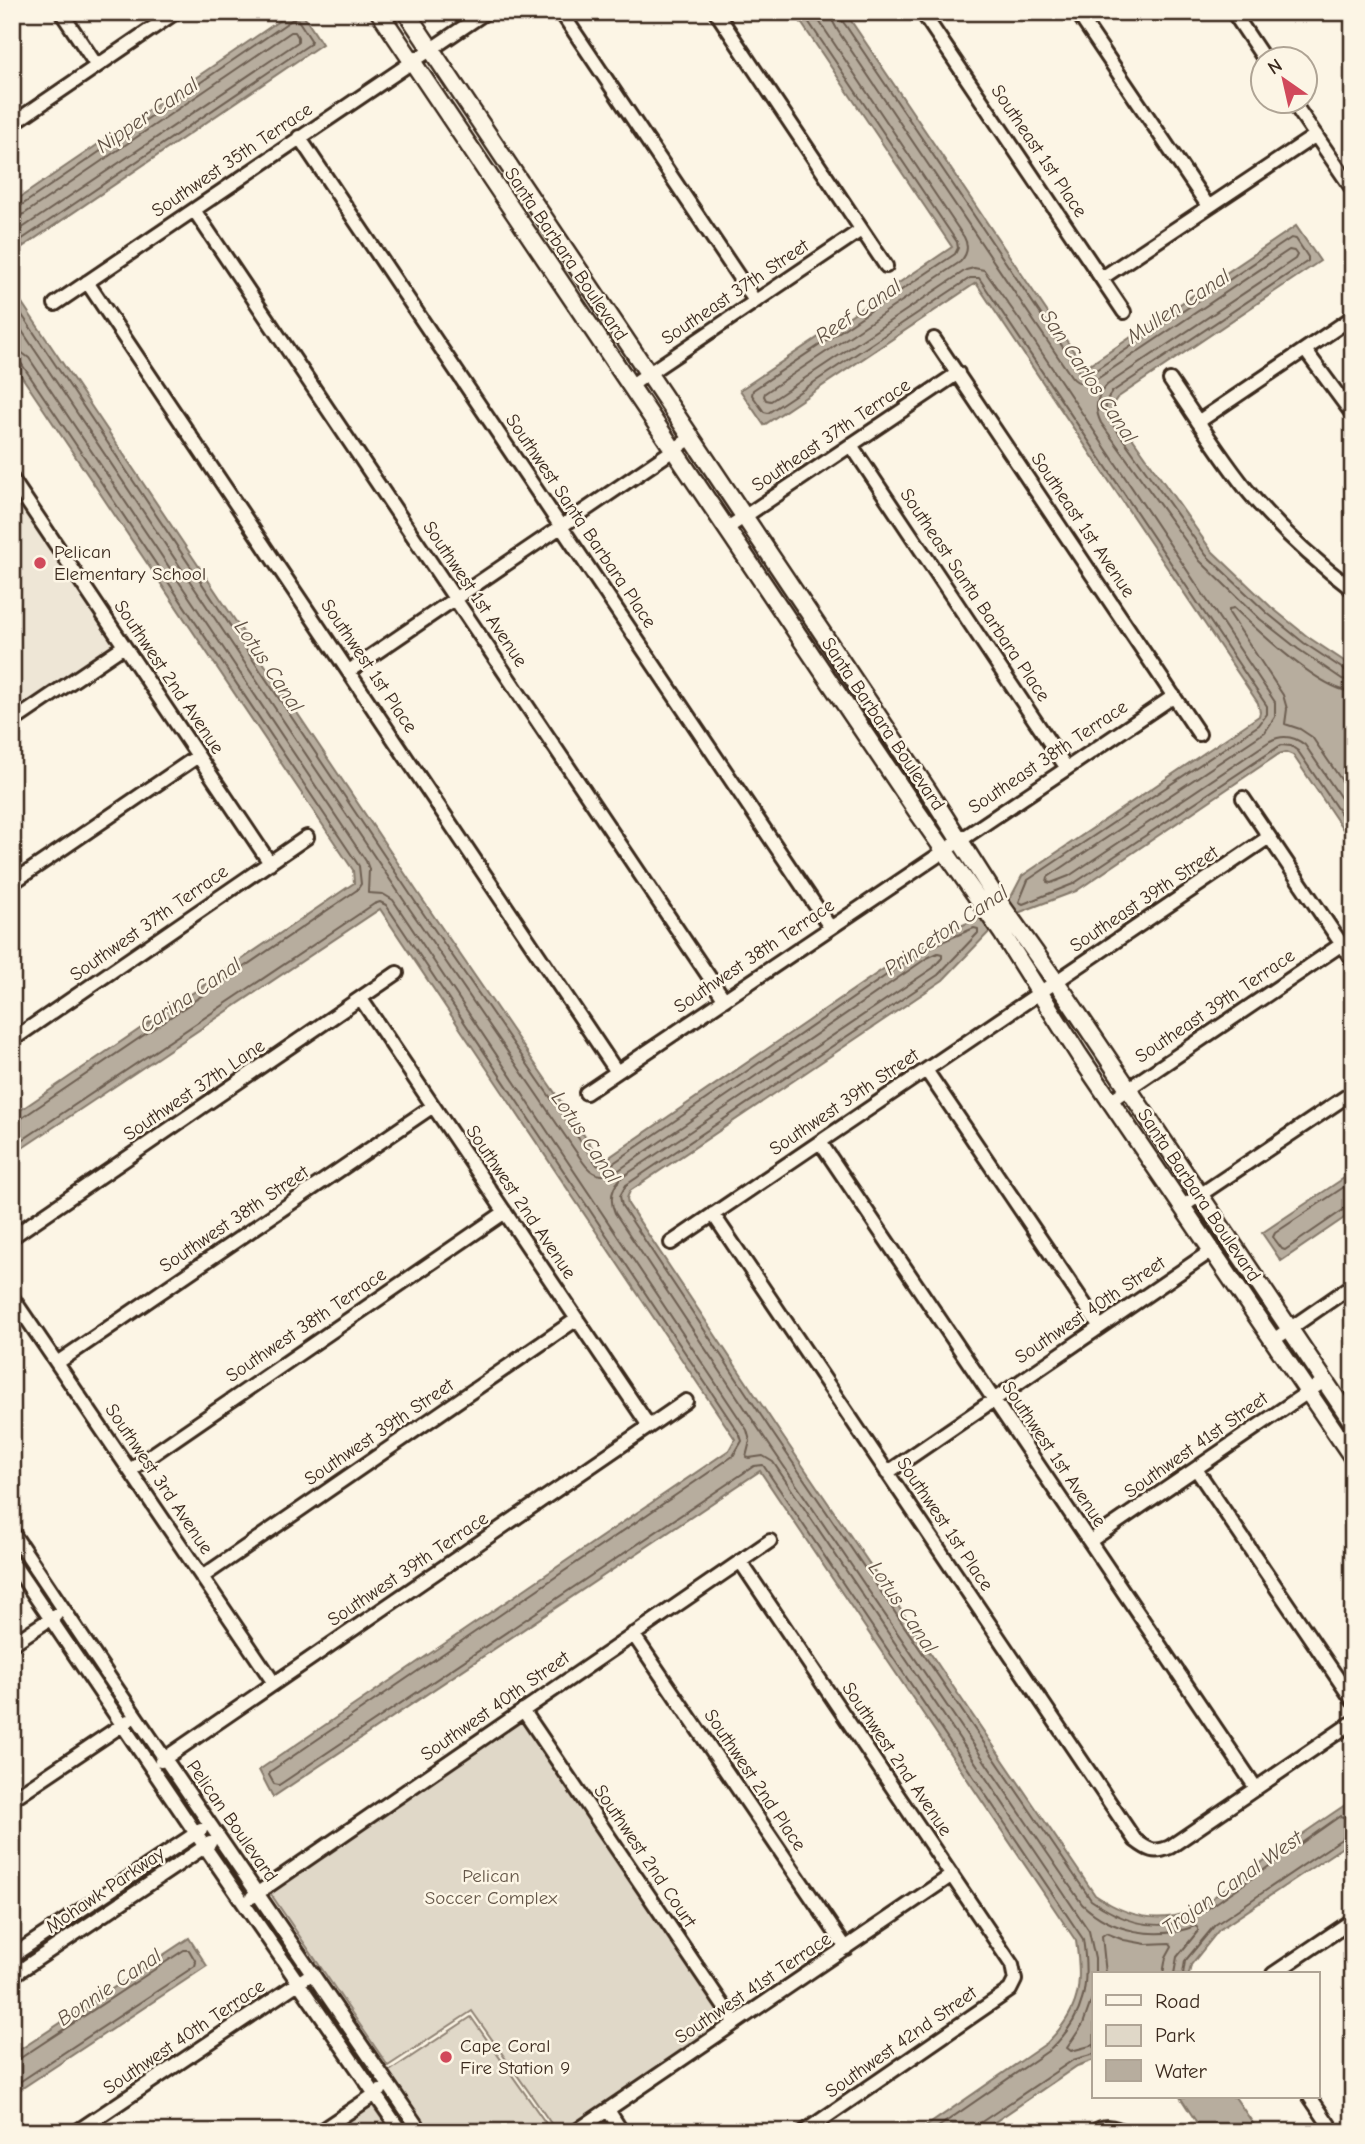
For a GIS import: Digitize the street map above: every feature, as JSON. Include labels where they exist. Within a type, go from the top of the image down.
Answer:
[{"type":"main road","name":"Santa Barbara Boulevard","points":[[379,12],[944,851],[1056,983],[1351,1418]]},
{"type":"main road","name":"Santa Barbara Boulevard","points":[[406,12],[960,840],[991,904]]},
{"type":"main road","points":[[520,222],[537,210]]},
{"type":"main road","points":[[828,680],[845,668]]},
{"type":"main road","name":"Santa Barbara Boulevard","points":[[1008,929],[1040,993],[1110,1101],[1353,1458]]},
{"type":"street","points":[[61,12],[97,66]]},
{"type":"street","points":[[12,124],[176,12]]},
{"type":"street","name":"Southwest 35th Terrace","points":[[55,304],[486,12]]},
{"type":"street","points":[[561,12],[755,302]]},
{"type":"street","points":[[716,12],[886,267]]},
{"type":"street","name":"Southeast 1st Place","points":[[922,12],[1124,312]]},
{"type":"street","points":[[1077,12],[1208,206]]},
{"type":"street","points":[[1233,12],[1256,46]]},
{"type":"street","points":[[1303,116],[1353,190]]},
{"type":"street","points":[[1102,278],[1316,135]]},
{"type":"street","name":"Southwest Santa Barbara Place","points":[[299,137],[830,927]]},
{"type":"street","name":"Southwest 1st Avenue","points":[[194,210],[724,999]]},
{"type":"street","name":"Southeast 37th Street","points":[[630,386],[861,230]]},
{"type":"street","name":"Southwest 1st Place","points":[[87,282],[617,1072]]},
{"type":"street","points":[[1198,422],[1353,317]]},
{"type":"street","name":"Southeast 1st Avenue","points":[[934,339],[1199,734]]},
{"type":"street","points":[[1305,350],[1353,415]]},
{"type":"street","name":"Southeast 37th Terrace","points":[[726,529],[958,373]]},
{"type":"street","points":[[1170,380],[1232,471],[1270,516],[1303,549],[1353,590]]},
{"type":"street","points":[[349,671],[691,438]]},
{"type":"street","name":"Southeast Santa Barbara Place","points":[[851,445],[1066,767]]},
{"type":"street","name":"Southwest 2nd Avenue","points":[[12,479],[270,863]]},
{"type":"street","points":[[12,722],[124,646]]},
{"type":"street","name":"Southeast 38th Terrace","points":[[944,851],[1174,696]]},
{"type":"street","points":[[12,883],[198,756]]},
{"type":"street","points":[[1243,798],[1353,961]]},
{"type":"street","name":"Southwest 37th Terrace","points":[[12,1040],[307,837]]},
{"type":"street","name":"Southeast 39th Street","points":[[1040,993],[1269,837]]},
{"type":"street","name":"Southwest 38th Terrace","points":[[586,1093],[944,851]]},
{"type":"street","name":"Southeast 39th Terrace","points":[[1110,1101],[1342,944]]},
{"type":"street","name":"Southwest 37th Lane","points":[[12,1237],[397,973]]},
{"type":"street","name":"Southwest 39th Street","points":[[671,1243],[1040,993]]},
{"type":"street","name":"Southwest 2nd Avenue","points":[[361,999],[649,1426]]},
{"type":"street","points":[[926,1070],[1100,1327]]},
{"type":"street","points":[[1182,1207],[1353,1092]]},
{"type":"street","name":"Southwest 38th Street","points":[[57,1363],[433,1106]]},
{"type":"street","name":"Southwest 1st Avenue","points":[[820,1142],[1256,1788]]},
{"type":"street","name":"Southwest 38th Terrace","points":[[130,1470],[505,1212]]},
{"type":"street","name":"Southwest 1st Place","points":[[713,1214],[1135,1840],[1150,1851],[1170,1847],[1256,1788]]},
{"type":"street","name":"Southwest 40th Street","points":[[887,1473],[1211,1251]]},
{"type":"street","points":[[1272,1341],[1353,1285]]},
{"type":"street","name":"Southwest 3rd Avenue","points":[[12,1297],[274,1683]]},
{"type":"street","name":"Southwest 39th Street","points":[[202,1577],[577,1319]]},
{"type":"street","name":"Southwest 41st Street","points":[[1090,1541],[1324,1381]]},
{"type":"street","name":"Southwest 39th Terrace","points":[[152,1768],[686,1401]]},
{"type":"street","points":[[1332,1428],[1351,1418]]},
{"type":"street","points":[[1196,1469],[1353,1701]]},
{"type":"street","name":"Pelican Boulevard","points":[[12,1531],[136,1717],[421,2132]]},
{"type":"street","name":"Southwest 40th Street","points":[[243,1903],[769,1541]]},
{"type":"street","name":"Southwest 2nd Avenue","points":[[740,1561],[1012,1965],[1015,1980]]},
{"type":"street","name":"Pelican Boulevard","points":[[12,1562],[401,2132]]},
{"type":"street","points":[[12,1644],[64,1610]]},
{"type":"street","name":"Southwest 2nd Place","points":[[633,1634],[846,1948]]},
{"type":"street","name":"Southwest 2nd Court","points":[[523,1710],[735,2022]]},
{"type":"street","points":[[12,1799],[136,1717]]},
{"type":"street","points":[[1256,1788],[1353,1722]]},
{"type":"street","name":"Mohawk Parkway","points":[[12,1956],[210,1824]]},
{"type":"street","name":"Mohawk Parkway","points":[[12,1976],[219,1836]]},
{"type":"street","name":"Southwest 41st Terrace","points":[[575,2132],[952,1875]]},
{"type":"street","points":[[1276,1972],[1351,1925]]},
{"type":"street","name":"Southwest 40th Terrace","points":[[76,2132],[313,1973]]},
{"type":"street","name":"Southwest 42nd Street","points":[[804,2132],[1010,1990],[1015,1980]]},
{"type":"street","points":[[319,2132],[390,2085]]},
{"type":"street","points":[[1311,2098],[1334,2132]]},
{"type":"street","points":[[608,2110],[622,2132]]},
{"type":"street","points":[[1094,2132],[1098,2129],[1119,2129]]},
{"type":"shaded area","name":"Pelican Elementary School","points":[[12,480],[124,646],[12,722]]},
{"type":"green space","name":"Pelican Soccer Complex","points":[[523,1710],[735,2023],[574,2132],[557,2132],[472,2011],[388,2066],[266,1887]]},
{"type":"green space","points":[[264,1891],[385,2069],[391,2070],[471,2017],[552,2132],[427,2132]]},
{"type":"green space","points":[[368,2099],[391,2132],[319,2132]]},
{"type":"water","name":"Nipper Canal","points":[[292,12],[301,12],[322,44],[12,254],[12,203]]},
{"type":"water","points":[[794,12],[845,12],[1085,368],[1296,226],[1320,261],[1117,398],[1112,409],[1211,550],[1271,607],[1308,637],[1353,667],[1353,844],[1293,755],[1286,752],[1279,754],[1076,891],[1015,914],[991,930],[943,980],[630,1191],[628,1204],[1095,1895],[1126,1912],[1149,1917],[1173,1916],[1185,1913],[1213,1897],[1345,1805],[1353,1817],[1353,1840],[1219,1930],[1191,1965],[1189,1972],[1092,1972],[1092,2061],[1077,2066],[980,2132],[918,2132],[1047,2043],[1058,2031],[1073,2008],[1077,1996],[1079,1971],[1076,1941],[760,1471],[273,1797],[259,1770],[729,1450],[735,1439],[380,909],[12,1155],[12,1116],[354,883],[353,870],[12,362],[12,288],[422,899],[601,1160],[608,1158],[920,944],[981,917],[1011,897],[1022,876],[1259,716],[1258,703],[976,283],[764,425],[740,390],[952,247]]},
{"type":"water","points":[[1353,1172],[1353,1212],[1281,1261],[1262,1233]]},
{"type":"water","points":[[189,1938],[207,1966],[12,2095],[12,2055]]},
{"type":"water","points":[[1181,2098],[1236,2098],[1259,2132],[1203,2132]]},
{"type":"place","name":"Pelican Elementary School","points":[[40,563]]},
{"type":"place","name":"Cape Coral Fire Station 9","points":[[446,2057]]},
{"type":"water label","name":"Mullen Canal","points":[[1178,306]]},
{"type":"water label","name":"Reef Canal","points":[[858,311]]},
{"type":"water label","name":"San Carlos Canal","points":[[1089,376]]},
{"type":"water label","name":"Lotus Canal","points":[[269,666]]},
{"type":"water label","name":"Princeton Canal","points":[[946,930]]},
{"type":"water label","name":"Carina Canal","points":[[190,995]]},
{"type":"water label","name":"Lotus Canal","points":[[586,1137]]},
{"type":"water label","name":"Lotus Canal","points":[[903,1607]]},
{"type":"water label","name":"Trojan Canal West","points":[[1232,1883]]},
{"type":"water label","name":"Bonnie Canal","points":[[109,1987]]}]
